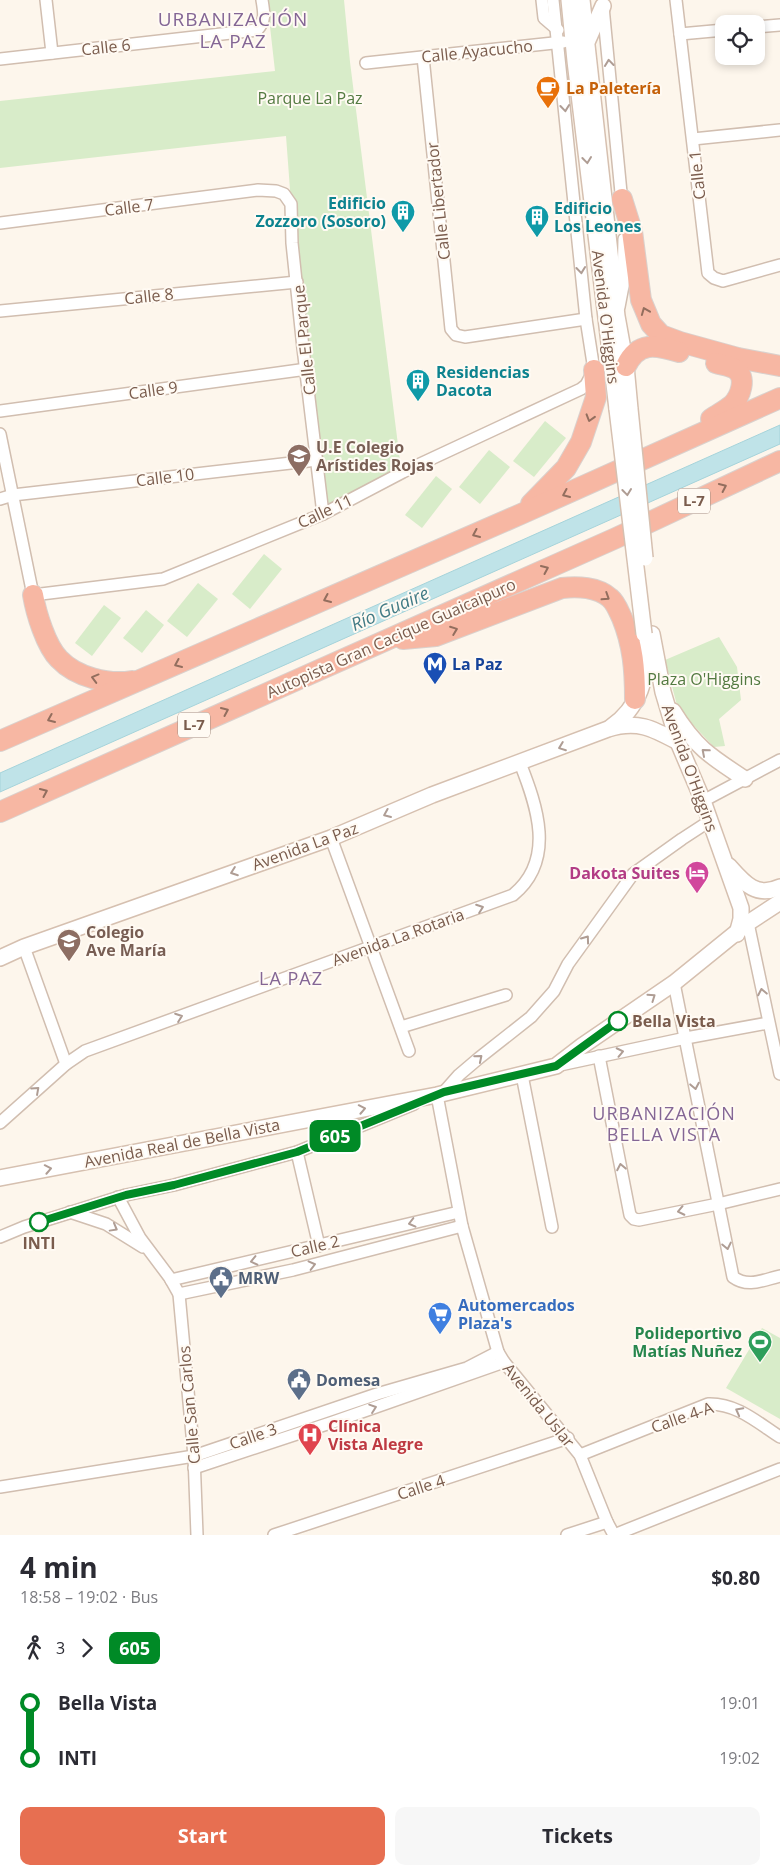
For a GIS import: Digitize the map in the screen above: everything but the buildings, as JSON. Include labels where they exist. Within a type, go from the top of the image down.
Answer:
[{"type":"highway","points":[[622,198],[632,231],[641,300],[651,324],[661,335],[738,358],[780,366]]},
{"type":"highway","points":[[626,366],[636,351],[644,347],[656,346],[734,369],[740,373],[742,381],[741,391],[733,404],[674,444]]},
{"type":"highway","points":[[521,514],[559,476],[578,449],[585,435],[596,397],[594,370]]},
{"type":"highway","points":[[0,741],[521,514],[780,398]]},
{"type":"highway","name":"Autopista Gran Cacique Guaicaipuro","points":[[0,812],[181,730],[389,640],[777,463]]},
{"type":"highway","points":[[389,640],[436,636],[562,588],[574,586],[590,588],[610,598],[629,634],[634,656],[635,699]]},
{"type":"highway","points":[[33,595],[36,612],[49,645],[66,666],[95,679],[120,683],[143,679]]},
{"type":"main road","name":"Avenida O'Higgins","points":[[569,0],[580,42],[616,316],[626,366],[624,409]]},
{"type":"main road","name":"Avenida O'Higgins","points":[[582,0],[580,42],[624,409],[648,634],[678,742],[703,801],[742,914],[737,934]]},
{"type":"main road","points":[[580,42],[603,3]]},
{"type":"main road","name":"Avenida La Paz","points":[[608,729],[620,721],[642,685],[646,670],[648,634]]},
{"type":"main road","points":[[663,692],[675,713],[700,747],[719,763],[746,779]]},
{"type":"main road","name":"Avenida La Paz","points":[[0,958],[24,947],[331,838],[432,795],[623,724],[638,725],[660,732],[678,742]]},
{"type":"main road","name":"Avenida O'Higgins","points":[[725,861],[752,888],[761,891],[772,891],[780,887]]},
{"type":"main road","name":"Avenida Real de Bella Vista","points":[[0,1178],[441,1094],[556,1066],[674,983],[737,934],[748,923],[780,902]]},
{"type":"street","points":[[46,0],[52,53]]},
{"type":"street","name":"Calle 6","points":[[0,59],[257,30],[262,24],[264,17],[262,0]]},
{"type":"street","points":[[542,0],[544,18],[556,29],[580,42]]},
{"type":"street","name":"Avenida O'Higgins","points":[[553,0],[586,318],[594,370]]},
{"type":"street","name":"Calle 1","points":[[676,0],[708,273],[714,278],[723,281],[780,265]]},
{"type":"street","name":"Avenida O'Higgins","points":[[603,3],[622,198],[625,252],[623,286],[616,316]]},
{"type":"street","points":[[765,27],[780,25]]},
{"type":"street","points":[[680,34],[715,31]]},
{"type":"street","name":"Calle Ayacucho","points":[[366,63],[557,42],[580,42]]},
{"type":"street","name":"Calle Libertador","points":[[423,57],[451,329],[456,335],[465,337],[586,318]]},
{"type":"street","points":[[693,138],[780,130]]},
{"type":"street","name":"Calle 7","points":[[0,223],[258,190]]},
{"type":"street","name":"Calle El Parque","points":[[258,190],[276,191],[284,194],[290,204],[292,243],[303,348],[323,514]]},
{"type":"street","name":"Calle 8","points":[[0,311],[297,282]]},
{"type":"street","name":"Calle 9","points":[[0,411],[307,369]]},
{"type":"street","name":"Calle 11","points":[[33,595],[163,579],[323,514],[403,472],[581,389],[586,385],[594,370]]},
{"type":"street","points":[[0,434],[33,595]]},
{"type":"street","name":"Calle 10","points":[[0,499],[13,495],[317,460]]},
{"type":"street","points":[[703,801],[780,760]]},
{"type":"street","name":"Avenida La Rotaria","points":[[0,1123],[66,1064],[85,1051],[504,899],[522,888],[536,863],[540,829],[536,807],[520,763]]},
{"type":"street","points":[[0,1237],[69,1212],[297,1152],[441,1094],[459,1075],[531,1017],[554,991],[568,964],[633,874],[682,839],[705,824],[711,823]]},
{"type":"street","points":[[331,838],[402,1027],[409,1051]]},
{"type":"street","points":[[748,923],[780,1074]]},
{"type":"street","points":[[24,947],[66,1064]]},
{"type":"street","points":[[674,983],[734,1277],[741,1282],[749,1284],[780,1276]]},
{"type":"street","points":[[402,1027],[506,995]]},
{"type":"street","points":[[556,1066],[686,1038],[768,1023]]},
{"type":"street","points":[[599,1056],[630,1215],[634,1219],[639,1220],[718,1204],[780,1188]]},
{"type":"street","points":[[522,1075],[552,1227]]},
{"type":"street","name":"Avenida Uslar","points":[[441,1094],[462,1226],[498,1352],[504,1362],[580,1455],[614,1535]]},
{"type":"street","points":[[297,1152],[319,1246]]},
{"type":"street","name":"Calle San Carlos","points":[[118,1198],[140,1238],[179,1294],[194,1462],[197,1535]]},
{"type":"street","name":"Calle San Carlos","points":[[69,1212],[106,1224],[140,1244],[170,1279]]},
{"type":"street","name":"Calle 2","points":[[170,1279],[319,1246],[459,1212]]},
{"type":"street","name":"Calle 2","points":[[179,1294],[293,1270],[462,1226]]},
{"type":"street","name":"Calle 3","points":[[194,1462],[377,1394],[467,1368],[498,1352]]},
{"type":"street","name":"Calle 3","points":[[0,1487],[194,1462],[333,1422],[504,1362]]},
{"type":"street","name":"Calle 4-A","points":[[580,1455],[708,1404],[722,1404],[737,1410],[780,1437]]},
{"type":"street","name":"Calle 4","points":[[274,1535],[568,1438]]},
{"type":"street","points":[[614,1535],[780,1469]]},
{"type":"street","points":[[567,1535],[607,1522]]},
{"type":"green space","name":"Parque La Paz","points":[[267,0],[344,0],[350,62],[401,469],[324,510],[294,243],[286,136],[0,168],[0,101],[275,71]]},
{"type":"green space","points":[[545,421],[566,438],[534,477],[513,461]]},
{"type":"green space","points":[[489,450],[510,467],[480,504],[459,487]]},
{"type":"green space","points":[[436,476],[452,489],[422,528],[405,515]]},
{"type":"green space","points":[[264,554],[282,569],[250,609],[232,594]]},
{"type":"green space","points":[[198,583],[218,599],[187,637],[167,621]]},
{"type":"green space","points":[[104,605],[121,618],[92,656],[75,643]]},
{"type":"green space","points":[[146,610],[164,625],[142,653],[123,638]]},
{"type":"green space","name":"Plaza O'Higgins","points":[[719,637],[737,667],[741,700],[719,719],[725,746],[714,747],[678,709],[665,660]]},
{"type":"green space","name":"Polideportivo Matías Nuñez","points":[[762,1328],[780,1338],[780,1419],[726,1388]]},
{"type":"water","name":"Río Guaire","points":[[780,425],[780,444],[0,792],[0,773]]},
{"type":"bus line","name":"605","points":[[39,1222],[126,1195],[174,1185],[297,1152],[444,1092],[556,1066],[618,1021]]},
{"type":"place","name":"La Paletería","points":[[548,109]]},
{"type":"place","name":"Edificio Zozzoro (Sosoro)","points":[[403,233]]},
{"type":"place","name":"Edificio Los Leones","points":[[537,238]]},
{"type":"place","name":"Residencias Dacota","points":[[418,402]]},
{"type":"place","name":"U.E Colegio Arístides Rojas","points":[[299,477]]},
{"type":"place","name":"La Paz","points":[[435,685]]},
{"type":"place","name":"Dakota Suites","points":[[697,894]]},
{"type":"place","name":"Colegio Ave María","points":[[69,962]]},
{"type":"place","name":"Bella Vista","points":[[618,1021]]},
{"type":"place","name":"INTI","points":[[39,1222]]},
{"type":"place","name":"MRW","points":[[221,1299]]},
{"type":"place","name":"Automercados Plaza's","points":[[440,1335]]},
{"type":"place","name":"Polideportivo Matías Nuñez","points":[[760,1363]]},
{"type":"place","name":"Domesa","points":[[299,1401]]},
{"type":"place","name":"Clínica Vista Alegre","points":[[310,1456]]},
{"type":"district","name":"URBANIZACIÓN LA PAZ","points":[[233,30]]},
{"type":"district","name":"LA PAZ","points":[[291,979]]},
{"type":"district","name":"URBANIZACIÓN BELLA VISTA","points":[[664,1124]]}]
